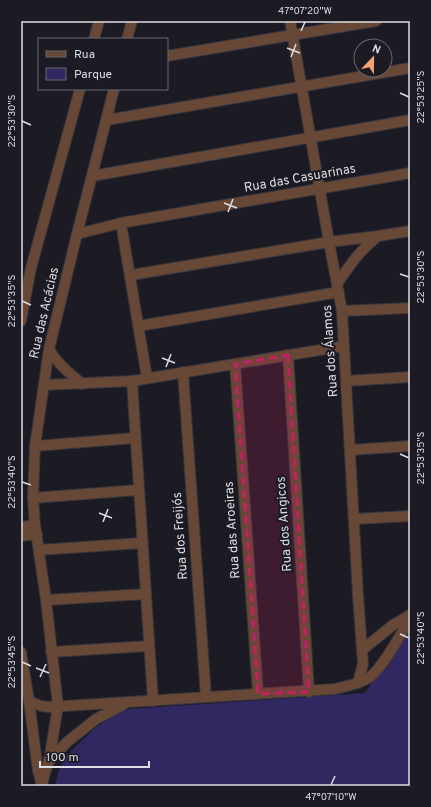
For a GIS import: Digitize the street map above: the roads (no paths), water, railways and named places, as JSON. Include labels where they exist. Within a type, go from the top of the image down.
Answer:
[{"type":"street","points":[[94,38],[99,21]]},
{"type":"street","points":[[127,38],[132,21]]},
{"type":"street","name":"Rua dos Álamos","points":[[290,21],[342,311],[363,664],[358,683]]},
{"type":"street","points":[[168,56],[376,21]]},
{"type":"street","points":[[107,120],[410,68]]},
{"type":"street","points":[[21,321],[31,268],[80,90]]},
{"type":"street","name":"Rua das Acácias","points":[[42,786],[49,762],[58,706],[46,600],[36,530],[34,498],[35,446],[49,349],[114,90]]},
{"type":"street","points":[[92,176],[410,120]]},
{"type":"street","name":"Rua das Casuarinas","points":[[77,234],[121,223],[410,173]]},
{"type":"street","points":[[121,223],[147,378]]},
{"type":"street","points":[[130,275],[329,242],[410,231]]},
{"type":"street","points":[[139,326],[338,288],[358,253],[378,236]]},
{"type":"street","points":[[342,311],[410,308]]},
{"type":"street","points":[[44,385],[132,381],[344,346]]},
{"type":"street","points":[[49,349],[54,358],[62,367],[82,384]]},
{"type":"street","name":"Rua dos Angicos","points":[[288,355],[309,692]]},
{"type":"street","name":"Rua das Aroeiras","points":[[235,364],[258,694]]},
{"type":"street","name":"Rua dos Freijós","points":[[183,372],[206,698]]},
{"type":"street","points":[[346,381],[410,377]]},
{"type":"street","points":[[132,381],[153,701]]},
{"type":"street","points":[[35,446],[135,438]]},
{"type":"street","points":[[350,450],[410,446]]},
{"type":"street","points":[[34,498],[138,490]]},
{"type":"street","points":[[354,519],[410,516]]},
{"type":"street","points":[[21,527],[36,530]]},
{"type":"street","points":[[21,536],[36,530]]},
{"type":"street","points":[[39,550],[142,542]]},
{"type":"street","points":[[46,600],[146,594]]},
{"type":"street","points":[[362,650],[393,625],[410,615]]},
{"type":"street","points":[[29,701],[40,706],[58,706],[309,692],[335,689],[358,683],[370,676],[381,664],[410,618]]},
{"type":"street","points":[[361,627],[382,635]]},
{"type":"street","points":[[51,652],[149,646]]},
{"type":"street","points":[[21,652],[38,771],[42,786]]},
{"type":"street","points":[[49,762],[66,742],[96,719],[130,702]]}]
